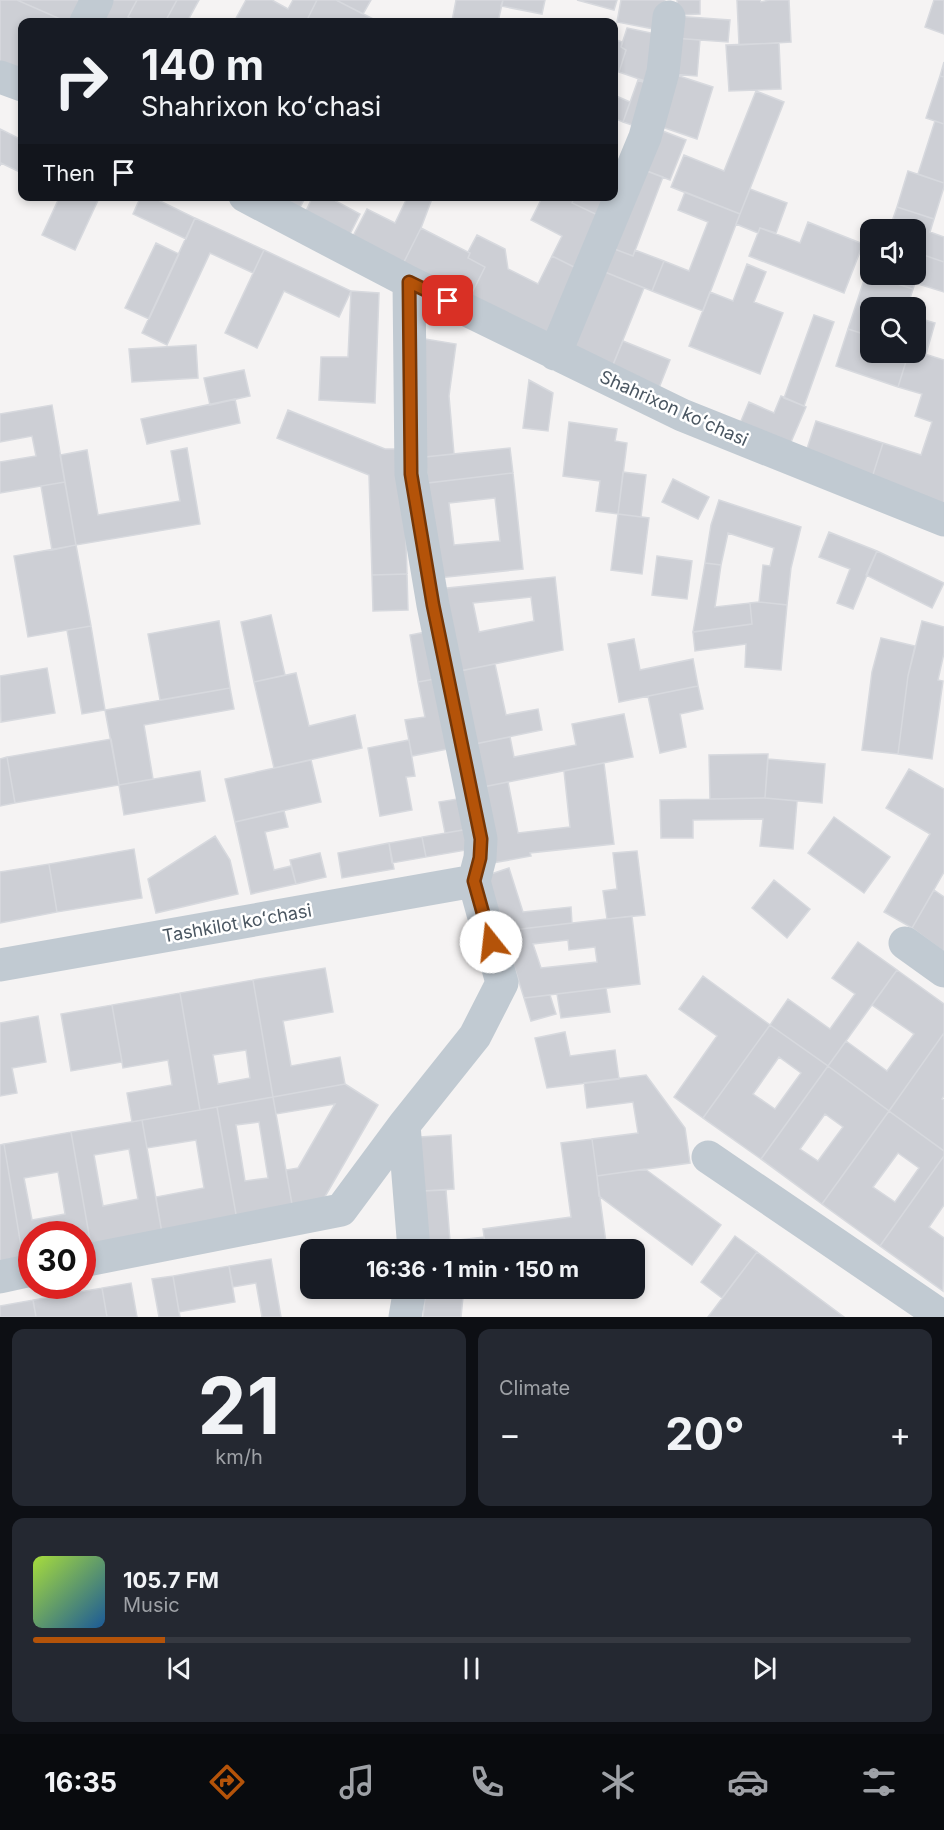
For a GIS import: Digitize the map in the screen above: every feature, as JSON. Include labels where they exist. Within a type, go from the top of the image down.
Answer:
[{"type":"street","points":[[88,18],[97,0]]},
{"type":"street","points":[[555,354],[645,137],[663,72],[669,17]]},
{"type":"street","points":[[0,77],[18,84]]},
{"type":"street","name":"Shahrixon koʻchasi","points":[[255,201],[409,282],[682,415],[944,520]]},
{"type":"street","points":[[96,1258],[341,1210],[404,1125],[475,1036],[502,983],[474,881],[480,858],[481,839],[433,605],[411,474],[409,282]]},
{"type":"street","name":"Tashkilot koʻchasi","points":[[0,965],[474,881]]},
{"type":"street","points":[[905,943],[944,971]]},
{"type":"street","points":[[404,1125],[413,1239]]},
{"type":"street","points":[[708,1157],[943,1317]]},
{"type":"street","points":[[0,1277],[18,1273]]},
{"type":"street","points":[[405,1317],[408,1299]]},
{"type":"building","points":[[0,0],[17,0],[58,18],[18,18],[18,80],[0,71]]},
{"type":"building","points":[[17,0],[88,0],[79,18],[58,18]]},
{"type":"building","points":[[109,0],[137,0],[128,17],[130,18],[99,18]]},
{"type":"building","points":[[137,0],[177,0],[167,18],[128,17]]},
{"type":"building","points":[[177,0],[199,0],[189,18],[167,18]]},
{"type":"building","points":[[246,0],[272,0],[288,9],[293,0],[317,0],[308,18],[236,18]]},
{"type":"building","points":[[317,0],[336,0],[371,18],[308,18]]},
{"type":"building","points":[[336,0],[371,0],[363,14]]},
{"type":"building","points":[[456,0],[503,0],[499,18],[453,18]]},
{"type":"building","points":[[503,0],[545,0],[542,14],[501,6]]},
{"type":"building","points":[[577,0],[617,0],[614,10]]},
{"type":"building","points":[[621,0],[665,0],[659,30],[618,22]]},
{"type":"building","points":[[677,0],[700,0],[700,14],[678,15]]},
{"type":"building","points":[[737,0],[760,0],[761,2],[789,0],[791,42],[739,45]]},
{"type":"building","points":[[934,0],[944,0],[944,34],[925,27]]},
{"type":"building","points":[[675,16],[730,20],[728,42],[673,38]]},
{"type":"building","points":[[627,28],[656,34],[645,81],[619,72],[626,50],[621,47]]},
{"type":"building","points":[[673,38],[700,40],[697,76],[670,74]]},
{"type":"building","points":[[618,40],[622,42],[621,47],[626,50],[619,72]]},
{"type":"building","points":[[779,43],[781,89],[729,91],[726,45]]},
{"type":"building","points":[[944,62],[944,77],[940,76]]},
{"type":"building","points":[[673,74],[713,87],[697,139],[656,125]]},
{"type":"building","points":[[940,76],[944,77],[944,124],[926,118]]},
{"type":"building","points":[[638,80],[653,86],[638,127],[623,122]]},
{"type":"building","points":[[756,91],[784,102],[740,214],[671,187],[684,155],[724,171]]},
{"type":"building","points":[[618,97],[630,102],[623,122],[618,120]]},
{"type":"building","points":[[935,121],[944,124],[944,183],[918,174]]},
{"type":"building","points":[[655,128],[686,140],[670,180],[639,168]]},
{"type":"building","points":[[0,129],[18,138],[18,171],[1,163],[0,166]]},
{"type":"building","points":[[639,168],[663,177],[633,256],[609,247]]},
{"type":"building","points":[[908,171],[944,183],[934,219],[897,207]]},
{"type":"building","points":[[750,189],[787,203],[776,233],[760,228],[758,233],[736,224]]},
{"type":"building","points":[[685,192],[740,214],[703,311],[652,291],[664,261],[689,271],[708,222],[678,210]]},
{"type":"building","points":[[58,201],[98,201],[75,250],[42,235]]},
{"type":"building","points":[[139,201],[160,201],[195,218],[186,239],[133,214]]},
{"type":"building","points":[[271,201],[303,201],[296,215]]},
{"type":"building","points":[[311,201],[336,201],[360,214],[350,234],[306,211]]},
{"type":"building","points":[[406,201],[431,201],[421,228],[401,268],[350,242],[367,209],[395,223]]},
{"type":"building","points":[[540,201],[573,201],[572,203],[604,218],[582,271],[552,256],[562,236],[531,220]]},
{"type":"building","points":[[573,201],[611,201],[604,218],[572,203]]},
{"type":"building","points":[[897,207],[934,219],[930,232],[944,237],[944,262],[926,256],[926,219],[893,219]]},
{"type":"building","points":[[195,218],[264,250],[253,273],[210,253],[167,345],[142,333]]},
{"type":"building","points":[[808,222],[860,243],[860,252],[844,293],[749,256],[760,228],[800,243]]},
{"type":"building","points":[[421,228],[470,253],[468,258],[485,267],[468,301],[401,268]]},
{"type":"building","points":[[477,235],[505,249],[508,269],[538,284],[552,256],[582,271],[551,343],[468,301],[485,267],[468,258],[470,253],[468,252]]},
{"type":"building","points":[[156,243],[179,254],[149,319],[125,308]]},
{"type":"building","points":[[609,247],[633,256],[635,250],[664,261],[652,291],[600,270]]},
{"type":"building","points":[[264,250],[351,291],[339,317],[284,291],[257,348],[225,333]]},
{"type":"building","points":[[926,256],[944,262],[944,292],[921,285],[926,285]]},
{"type":"building","points":[[747,264],[766,272],[754,302],[783,313],[760,374],[689,346],[710,292],[733,301]]},
{"type":"building","points":[[600,270],[644,288],[610,372],[566,352]]},
{"type":"building","points":[[862,285],[900,285],[913,289],[910,297],[860,297],[860,333],[848,329]]},
{"type":"building","points":[[900,285],[914,285],[913,289]]},
{"type":"building","points":[[351,291],[379,293],[375,403],[319,400],[321,357],[348,357]]},
{"type":"building","points":[[814,315],[834,322],[804,406],[784,398]]},
{"type":"building","points":[[926,320],[935,323],[926,354]]},
{"type":"building","points":[[848,329],[860,333],[860,363],[906,363],[898,387],[836,366]]},
{"type":"building","points":[[425,339],[456,344],[449,396],[454,454],[425,457]]},
{"type":"building","points":[[623,341],[670,360],[657,393],[610,372]]},
{"type":"building","points":[[196,345],[198,378],[132,382],[129,349]]},
{"type":"building","points":[[926,354],[944,360],[944,508],[870,484],[883,443],[921,455],[932,422],[915,416],[922,394],[898,387],[906,363],[926,363]]},
{"type":"building","points":[[244,370],[250,396],[210,405],[204,378]]},
{"type":"building","points":[[529,380],[553,393],[548,431],[523,428]]},
{"type":"building","points":[[781,396],[806,407],[788,449],[738,428],[749,402],[774,413]]},
{"type":"building","points":[[235,399],[240,423],[147,444],[141,419]]},
{"type":"building","points":[[52,405],[65,482],[0,493],[0,462],[36,456],[32,436],[0,442],[0,414]]},
{"type":"building","points":[[288,410],[385,449],[403,449],[407,574],[372,575],[369,475],[277,438]]},
{"type":"building","points":[[816,421],[883,443],[870,484],[803,461]]},
{"type":"building","points":[[569,422],[617,429],[615,441],[627,443],[618,514],[596,511],[600,481],[563,476]]},
{"type":"building","points":[[187,448],[200,524],[76,545],[60,455],[87,450],[98,515],[180,501],[171,451]]},
{"type":"building","points":[[510,448],[513,473],[428,483],[425,457]]},
{"type":"building","points":[[623,472],[646,475],[641,517],[618,514]]},
{"type":"building","points":[[513,473],[523,569],[438,578],[428,483]],"holes":[[[495,498],[500,541],[454,545],[449,503]]]},
{"type":"building","points":[[673,479],[709,497],[698,519],[662,502]]},
{"type":"building","points":[[65,482],[76,545],[52,550],[41,486]]},
{"type":"building","points":[[719,500],[801,527],[791,568],[787,605],[759,602],[763,565],[770,566],[774,548],[728,533],[721,565],[705,563],[711,525]]},
{"type":"building","points":[[618,514],[649,518],[642,574],[611,570]]},
{"type":"building","points":[[829,532],[877,551],[853,609],[837,603],[850,569],[819,557]]},
{"type":"building","points":[[76,545],[91,626],[28,637],[14,556]]},
{"type":"building","points":[[877,551],[944,583],[932,608],[866,575]]},
{"type":"building","points":[[657,556],[692,561],[687,599],[652,595]]},
{"type":"building","points":[[705,563],[721,565],[715,607],[750,603],[752,624],[693,632]]},
{"type":"building","points":[[407,574],[408,610],[373,611],[372,575]]},
{"type":"building","points":[[555,577],[563,650],[455,672],[438,589]],"holes":[[[531,597],[534,621],[479,632],[473,603]]]},
{"type":"building","points":[[750,603],[787,605],[781,670],[745,667],[746,644],[695,651],[693,632],[752,624]]},
{"type":"building","points":[[271,615],[285,675],[254,682],[241,622]]},
{"type":"building","points":[[219,621],[230,688],[160,700],[148,634]]},
{"type":"building","points":[[922,621],[944,627],[944,653],[938,680],[943,681],[932,759],[898,754],[908,676]]},
{"type":"building","points":[[91,626],[105,710],[82,714],[67,630]]},
{"type":"building","points":[[431,631],[440,678],[418,682],[410,635]]},
{"type":"building","points":[[881,638],[915,646],[908,676],[898,754],[862,750],[872,672]]},
{"type":"building","points":[[634,639],[640,670],[693,659],[698,686],[619,702],[608,644]]},
{"type":"building","points":[[495,664],[506,715],[538,709],[542,730],[470,745],[455,672]]},
{"type":"building","points":[[47,668],[55,713],[1,722],[0,676]]},
{"type":"building","points":[[296,673],[309,726],[355,715],[362,748],[274,768],[254,682]]},
{"type":"building","points":[[440,678],[453,748],[412,756],[405,720],[425,717],[418,682]]},
{"type":"building","points":[[698,686],[703,709],[680,714],[686,747],[660,753],[648,696]]},
{"type":"building","points":[[230,688],[234,709],[144,725],[153,779],[119,785],[105,710]]},
{"type":"building","points":[[624,714],[633,757],[478,788],[470,745],[510,737],[514,757],[576,745],[572,724]]},
{"type":"building","points":[[111,739],[119,785],[15,803],[7,757]]},
{"type":"building","points":[[409,740],[415,776],[406,777],[412,810],[380,816],[368,748]]},
{"type":"building","points":[[768,754],[765,798],[710,799],[709,755]]},
{"type":"building","points":[[7,757],[15,803],[0,806],[0,759]]},
{"type":"building","points":[[768,759],[825,764],[822,803],[765,798]]},
{"type":"building","points":[[311,760],[321,802],[235,822],[225,779]]},
{"type":"building","points":[[604,763],[614,844],[530,853],[531,856],[493,863],[478,788],[508,782],[518,833],[570,827],[564,771]]},
{"type":"building","points":[[909,769],[944,789],[944,872],[912,928],[884,912],[930,834],[886,808]]},
{"type":"building","points":[[200,771],[205,801],[124,815],[119,785]]},
{"type":"building","points":[[463,798],[469,829],[445,833],[439,802]]},
{"type":"building","points":[[765,798],[797,801],[793,849],[760,846],[763,819],[693,820],[693,838],[661,838],[660,800]]},
{"type":"building","points":[[284,811],[288,827],[265,832],[274,870],[291,866],[296,884],[251,894],[235,822]]},
{"type":"building","points":[[834,817],[890,857],[864,893],[808,853]]},
{"type":"building","points":[[469,829],[472,849],[426,857],[422,837]]},
{"type":"building","points":[[215,836],[230,860],[238,894],[156,913],[148,879]]},
{"type":"building","points":[[422,837],[426,857],[392,863],[389,843]]},
{"type":"building","points":[[389,843],[394,869],[342,878],[338,853]]},
{"type":"building","points":[[134,849],[142,898],[57,912],[49,864]]},
{"type":"building","points":[[637,851],[645,915],[607,919],[603,891],[617,889],[613,853]]},
{"type":"building","points":[[320,853],[326,877],[296,884],[290,860]]},
{"type":"building","points":[[49,864],[57,912],[0,923],[0,872]]},
{"type":"building","points":[[509,868],[523,912],[571,907],[572,923],[503,931],[485,876]]},
{"type":"building","points":[[774,880],[810,909],[787,938],[752,908]]},
{"type":"building","points":[[934,890],[944,897],[944,952],[912,928]]},
{"type":"building","points":[[632,916],[640,984],[524,998],[503,931]],"holes":[[[568,940],[569,950],[595,947],[597,962],[541,968],[533,944]]]},
{"type":"building","points":[[858,942],[897,970],[828,1066],[770,1025],[788,999],[830,1029],[855,994],[832,978]]},
{"type":"building","points":[[325,968],[333,1012],[283,1021],[291,1066],[340,1057],[345,1084],[273,1097],[253,980]]},
{"type":"building","points":[[897,970],[944,1004],[944,1033],[889,1111],[828,1066],[846,1041],[887,1071],[914,1034],[872,1005]]},
{"type":"building","points":[[703,976],[770,1025],[703,1118],[674,1097],[717,1036],[679,1009]]},
{"type":"building","points":[[253,980],[273,1097],[200,1110],[180,993]],"holes":[[[246,1050],[250,1078],[218,1084],[213,1055]]]},
{"type":"building","points":[[606,988],[610,1012],[561,1018],[557,994]]},
{"type":"building","points":[[180,993],[200,1110],[132,1122],[127,1093],[172,1085],[168,1060],[123,1068],[112,1005]]},
{"type":"building","points":[[550,995],[556,1014],[531,1021],[524,998]]},
{"type":"building","points":[[112,1005],[122,1062],[71,1071],[61,1014]]},
{"type":"building","points":[[38,1016],[46,1062],[12,1068],[17,1093],[0,1096],[0,1023]]},
{"type":"building","points":[[770,1025],[828,1066],[761,1159],[703,1118]],"holes":[[[779,1057],[801,1073],[775,1109],[753,1094]]]},
{"type":"building","points":[[565,1032],[570,1056],[615,1050],[619,1079],[547,1088],[535,1038]]},
{"type":"building","points":[[944,1033],[944,1096],[942,1099],[944,1100],[944,1151],[889,1111]]},
{"type":"building","points":[[828,1066],[889,1111],[822,1204],[761,1159]],"holes":[[[825,1114],[843,1127],[818,1161],[800,1149]]]},
{"type":"building","points":[[646,1075],[685,1128],[690,1163],[597,1176],[592,1139],[638,1133],[633,1102],[587,1108],[584,1083]]},
{"type":"building","points":[[345,1084],[378,1105],[319,1207],[293,1210],[286,1170],[298,1168],[335,1104],[276,1114],[273,1097]]},
{"type":"building","points":[[273,1097],[293,1210],[237,1220],[217,1107]],"holes":[[[259,1122],[268,1178],[245,1181],[236,1125]]]},
{"type":"building","points":[[217,1107],[237,1220],[162,1233],[156,1197],[204,1188],[196,1140],[147,1148],[142,1120]]},
{"type":"building","points":[[889,1111],[944,1151],[944,1156],[880,1246],[822,1204]],"holes":[[[898,1153],[919,1168],[895,1202],[873,1187]]]},
{"type":"building","points":[[142,1120],[162,1233],[96,1245],[96,1221],[87,1221],[71,1132]],"holes":[[[129,1149],[138,1199],[103,1206],[94,1155]]]},
{"type":"building","points":[[71,1132],[87,1221],[18,1221],[18,1228],[4,1144]],"holes":[[[58,1172],[65,1214],[32,1220],[24,1178]]]},
{"type":"building","points":[[451,1135],[454,1189],[423,1191],[420,1137]]},
{"type":"building","points":[[592,1139],[606,1239],[484,1239],[483,1229],[571,1217],[561,1143]]},
{"type":"building","points":[[4,1144],[18,1228],[18,1259],[0,1262],[0,1145]]},
{"type":"building","points":[[944,1156],[944,1205],[929,1227],[944,1238],[943,1291],[880,1246]]},
{"type":"building","points":[[645,1169],[721,1225],[692,1265],[599,1196],[597,1176]]},
{"type":"building","points":[[446,1190],[450,1239],[426,1239],[423,1191]]},
{"type":"building","points":[[735,1236],[757,1252],[722,1298],[701,1282]]},
{"type":"building","points":[[757,1252],[844,1317],[708,1317]]},
{"type":"building","points":[[271,1259],[281,1317],[262,1317],[256,1283],[233,1287],[229,1266]]},
{"type":"building","points":[[229,1266],[235,1302],[179,1312],[173,1276]]},
{"type":"building","points":[[173,1276],[180,1317],[159,1317],[152,1279]]},
{"type":"building","points":[[131,1283],[137,1317],[107,1317],[102,1288]]},
{"type":"building","points":[[102,1288],[107,1317],[36,1317],[33,1300],[96,1299],[96,1289]]},
{"type":"building","points":[[425,1299],[463,1299],[461,1317],[423,1317]]},
{"type":"building","points":[[33,1300],[36,1317],[0,1317],[0,1306]]},
{"type":"route","points":[[448,301],[409,282],[411,474],[433,605],[481,839],[480,858],[474,881],[491,942]]}]
